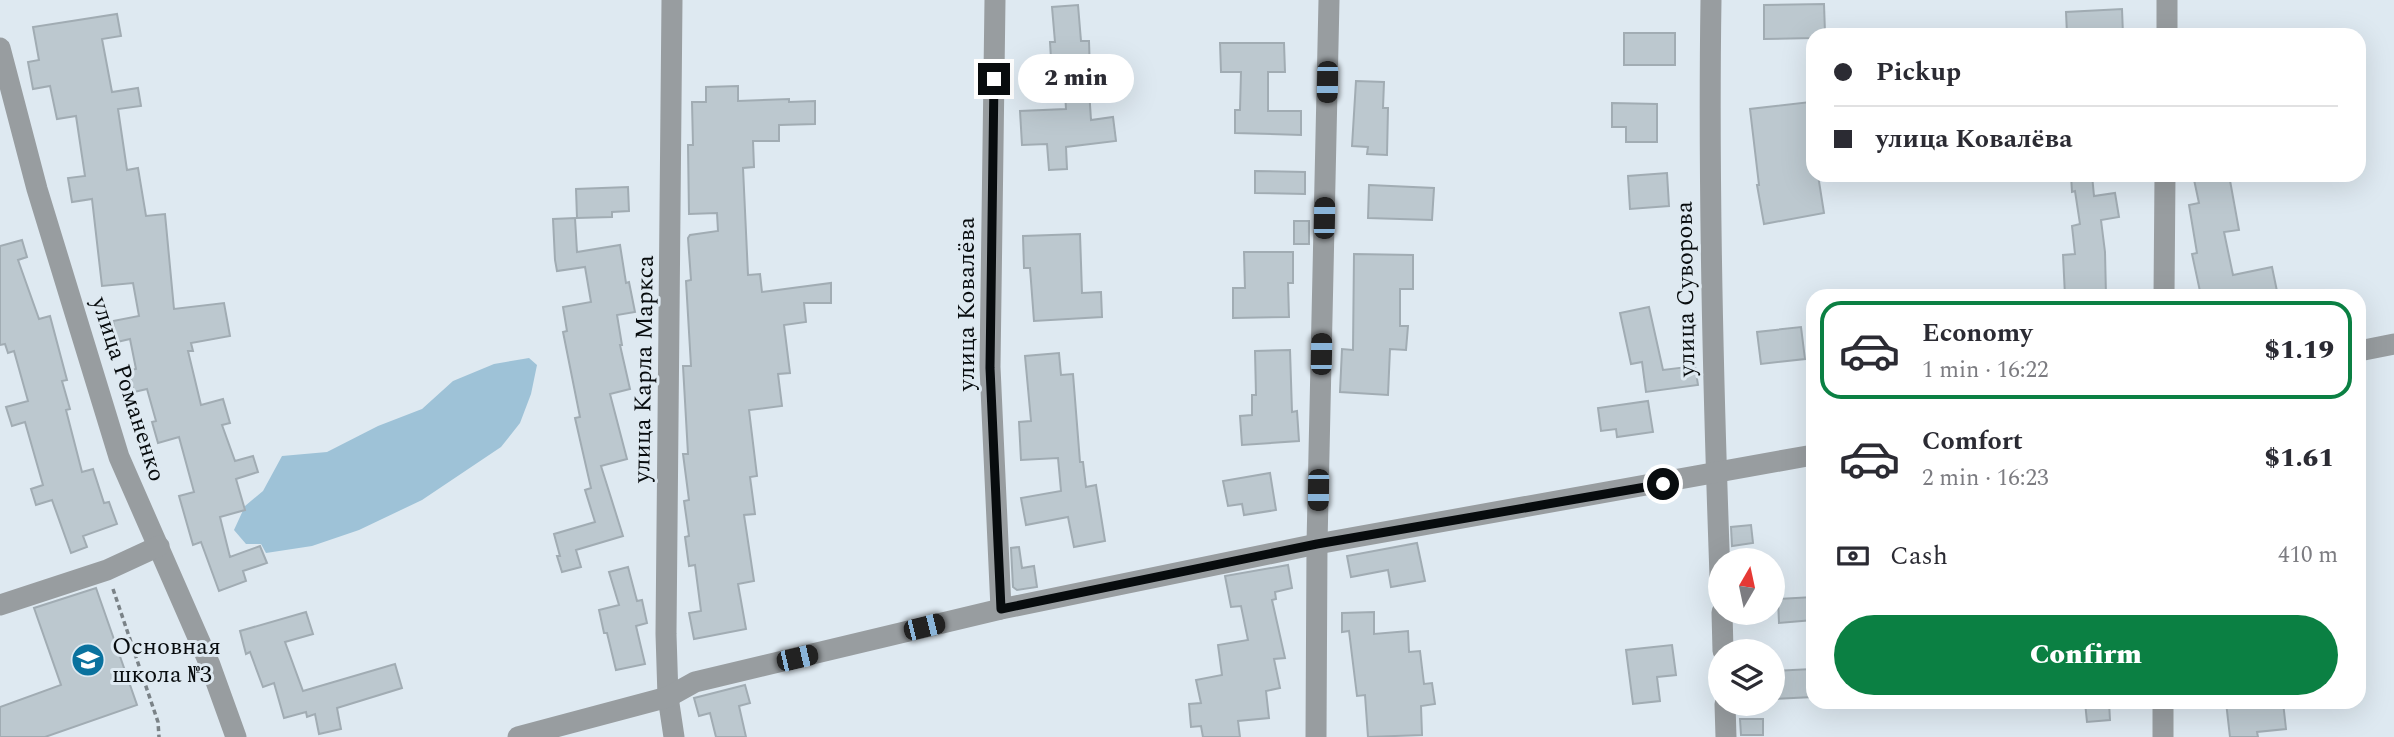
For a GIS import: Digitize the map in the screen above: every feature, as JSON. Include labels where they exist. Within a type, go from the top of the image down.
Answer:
[{"type":"street","name":"улица Карла Маркса","points":[[672,0],[666,620],[668,697],[674,737]]},
{"type":"street","name":"улица Ковалёва","points":[[995,0],[990,368],[1001,609]]},
{"type":"street","points":[[1316,737],[1317,544],[1329,0]]},
{"type":"street","name":"улица Суворова","points":[[1711,0],[1711,342],[1717,432],[1719,548]]},
{"type":"street","points":[[2167,0],[2167,28]]},
{"type":"street","name":"улица Романенко","points":[[0,48],[37,189],[119,457],[210,665],[236,737]]},
{"type":"street","points":[[2164,289],[2165,182]]},
{"type":"street","points":[[2366,350],[2394,344]]},
{"type":"street","points":[[518,737],[668,697],[695,682],[1001,609],[1317,544],[1806,456]]},
{"type":"street","points":[[0,605],[107,570],[159,546]]},
{"type":"street","points":[[2163,709],[2163,737]]},
{"type":"street","points":[[1725,716],[1726,737]]},
{"type":"path","points":[[107,570],[158,722],[159,737]]},
{"type":"shaded area","points":[[529,358],[537,365],[531,394],[520,423],[501,447],[422,500],[359,530],[312,546],[266,553],[261,544],[246,544],[234,530],[245,506],[263,491],[282,456],[327,452],[378,426],[422,409],[453,381],[494,364]]},
{"type":"building","points":[[1824,4],[1825,28],[1806,28],[1806,38],[1764,39],[1764,5]]},
{"type":"building","points":[[1078,5],[1081,41],[1089,41],[1091,120],[1113,117],[1116,141],[1066,147],[1067,169],[1049,170],[1047,144],[1022,145],[1020,111],[1066,109],[1064,75],[1052,75],[1050,42],[1055,42],[1052,7]]},
{"type":"building","points":[[2122,9],[2123,28],[2067,28],[2066,12]]},
{"type":"building","points":[[117,14],[121,36],[102,39],[112,92],[138,88],[141,106],[118,109],[127,170],[138,168],[146,216],[165,214],[174,309],[224,303],[230,336],[191,343],[193,351],[188,351],[201,405],[223,399],[230,423],[222,425],[235,461],[253,456],[258,472],[236,479],[245,510],[220,517],[230,557],[260,546],[267,563],[243,571],[246,581],[219,591],[201,542],[193,545],[179,496],[194,492],[179,437],[158,443],[152,422],[156,421],[147,389],[134,392],[129,370],[136,369],[130,339],[117,342],[113,321],[139,316],[133,283],[102,286],[92,199],[72,202],[68,178],[85,176],[76,116],[57,119],[50,86],[33,89],[28,62],[39,60],[33,27]]},
{"type":"building","points":[[1624,33],[1675,33],[1675,65],[1624,65]]},
{"type":"building","points":[[1220,43],[1284,43],[1285,72],[1268,72],[1268,111],[1301,111],[1301,135],[1235,133],[1235,110],[1240,110],[1241,72],[1221,72]]},
{"type":"building","points":[[1356,81],[1384,82],[1383,108],[1388,108],[1387,155],[1367,154],[1368,147],[1352,146]]},
{"type":"building","points":[[738,86],[738,101],[815,101],[815,124],[779,125],[779,141],[753,141],[754,167],[743,168],[748,275],[760,274],[762,292],[831,283],[831,303],[804,303],[806,322],[784,325],[790,373],[778,374],[782,406],[749,410],[757,476],[750,477],[755,514],[744,515],[754,581],[738,584],[746,629],[694,639],[689,613],[701,611],[695,565],[689,566],[685,537],[689,536],[684,501],[689,500],[683,454],[688,454],[683,366],[691,366],[686,281],[691,280],[688,238],[690,235],[718,231],[717,213],[689,214],[688,145],[693,145],[692,102],[706,102],[706,87]]},
{"type":"building","points":[[1806,102],[1806,182],[1819,182],[1824,213],[1764,224],[1757,185],[1750,109]]},
{"type":"building","points":[[1612,103],[1657,104],[1657,142],[1626,142],[1626,127],[1612,127]]},
{"type":"building","points":[[1255,171],[1305,172],[1305,194],[1255,193]]},
{"type":"building","points":[[1667,173],[1669,206],[1630,209],[1628,176]]},
{"type":"building","points":[[2071,182],[2093,182],[2094,196],[2115,193],[2119,217],[2101,220],[2106,289],[2065,289],[2063,255],[2075,254],[2072,226],[2080,224],[2075,191],[2072,192]]},
{"type":"building","points":[[2194,182],[2230,182],[2239,230],[2224,232],[2233,275],[2272,267],[2277,289],[2200,289],[2192,254],[2197,253],[2189,205],[2199,203]]},
{"type":"building","points":[[1369,185],[1434,188],[1432,220],[1368,218]]},
{"type":"building","points":[[628,187],[629,211],[612,212],[612,217],[577,218],[576,189]]},
{"type":"building","points":[[575,218],[577,252],[620,245],[626,283],[629,282],[635,312],[617,315],[620,345],[630,389],[610,394],[627,459],[601,466],[623,536],[576,550],[581,567],[562,572],[554,534],[595,522],[585,490],[591,488],[575,418],[580,417],[563,332],[567,331],[563,307],[591,302],[585,267],[557,271],[555,260],[553,219]]},
{"type":"building","points":[[1294,221],[1309,221],[1309,244],[1294,244]]},
{"type":"building","points":[[1080,234],[1082,293],[1101,292],[1102,317],[1034,321],[1030,268],[1024,268],[1023,236]]},
{"type":"building","points":[[22,240],[27,257],[18,260],[39,319],[50,316],[67,380],[62,381],[70,409],[66,410],[82,472],[93,469],[104,503],[109,502],[117,524],[83,536],[87,547],[71,553],[52,500],[36,505],[31,489],[43,485],[25,422],[12,426],[6,407],[28,401],[14,351],[8,353],[5,344],[0,345],[0,246]]},
{"type":"building","points":[[1244,252],[1293,252],[1293,283],[1288,283],[1289,317],[1233,318],[1233,288],[1245,288]]},
{"type":"building","points":[[1354,254],[1413,255],[1413,289],[1400,289],[1400,326],[1408,326],[1406,350],[1390,349],[1388,395],[1340,392],[1342,349],[1353,350]]},
{"type":"building","points":[[1649,307],[1663,370],[1695,366],[1698,385],[1646,392],[1642,362],[1631,364],[1620,313]]},
{"type":"building","points":[[1801,327],[1805,359],[1761,364],[1757,332]]},
{"type":"building","points":[[1290,350],[1292,412],[1297,411],[1299,441],[1242,445],[1240,416],[1252,415],[1252,395],[1256,395],[1255,351]]},
{"type":"building","points":[[1059,353],[1061,375],[1073,374],[1080,462],[1083,462],[1086,487],[1096,485],[1105,541],[1074,547],[1068,517],[1026,525],[1021,498],[1061,491],[1058,458],[1021,460],[1019,422],[1031,421],[1025,356]]},
{"type":"building","points":[[1648,401],[1653,432],[1617,437],[1616,429],[1601,431],[1598,408]]},
{"type":"building","points":[[1270,473],[1276,510],[1244,515],[1242,504],[1228,506],[1223,481]]},
{"type":"building","points":[[1751,525],[1753,543],[1732,546],[1731,527]]},
{"type":"building","points":[[1417,543],[1425,581],[1391,587],[1388,570],[1351,577],[1347,556]]},
{"type":"building","points":[[1019,547],[1022,568],[1034,566],[1037,587],[1017,590],[1013,587],[1011,548]]},
{"type":"building","points":[[1288,565],[1292,588],[1275,592],[1276,599],[1272,600],[1285,658],[1274,659],[1280,688],[1266,691],[1269,718],[1238,721],[1240,737],[1203,737],[1201,726],[1191,727],[1189,704],[1201,703],[1196,680],[1222,675],[1218,645],[1248,640],[1241,606],[1231,607],[1225,576]]},
{"type":"building","points":[[628,567],[637,601],[642,600],[647,623],[636,626],[645,664],[616,670],[599,610],[619,605],[609,572]]},
{"type":"building","points":[[96,588],[137,705],[45,737],[0,737],[0,707],[61,685],[34,608]]},
{"type":"building","points":[[1806,597],[1806,621],[1785,622],[1785,599]]},
{"type":"building","points":[[306,612],[313,634],[285,642],[303,691],[395,664],[402,688],[337,708],[341,729],[319,734],[315,714],[307,717],[306,712],[284,718],[274,683],[263,687],[250,652],[246,654],[240,631]]},
{"type":"building","points":[[1374,612],[1374,634],[1408,631],[1409,652],[1420,651],[1424,684],[1432,683],[1435,704],[1421,706],[1422,735],[1368,737],[1365,695],[1357,696],[1349,631],[1342,632],[1342,613]]},
{"type":"building","points":[[1672,645],[1676,675],[1657,677],[1660,701],[1633,704],[1626,650]]},
{"type":"building","points":[[1806,669],[1806,697],[1785,698],[1785,670]]},
{"type":"building","points":[[745,685],[750,703],[739,706],[746,737],[716,737],[710,713],[699,716],[694,698]]},
{"type":"building","points":[[2086,709],[2109,709],[2110,720],[2087,722]]},
{"type":"building","points":[[2227,709],[2284,709],[2286,729],[2257,732],[2258,737],[2230,737]]},
{"type":"building","points":[[1740,719],[1763,719],[1763,735],[1741,735]]},
{"type":"place","name":"Основная школа №3","points":[[88,660]]},
{"type":"route","points":[[994,79],[990,368],[1001,609],[1317,544],[1663,484]]}]
